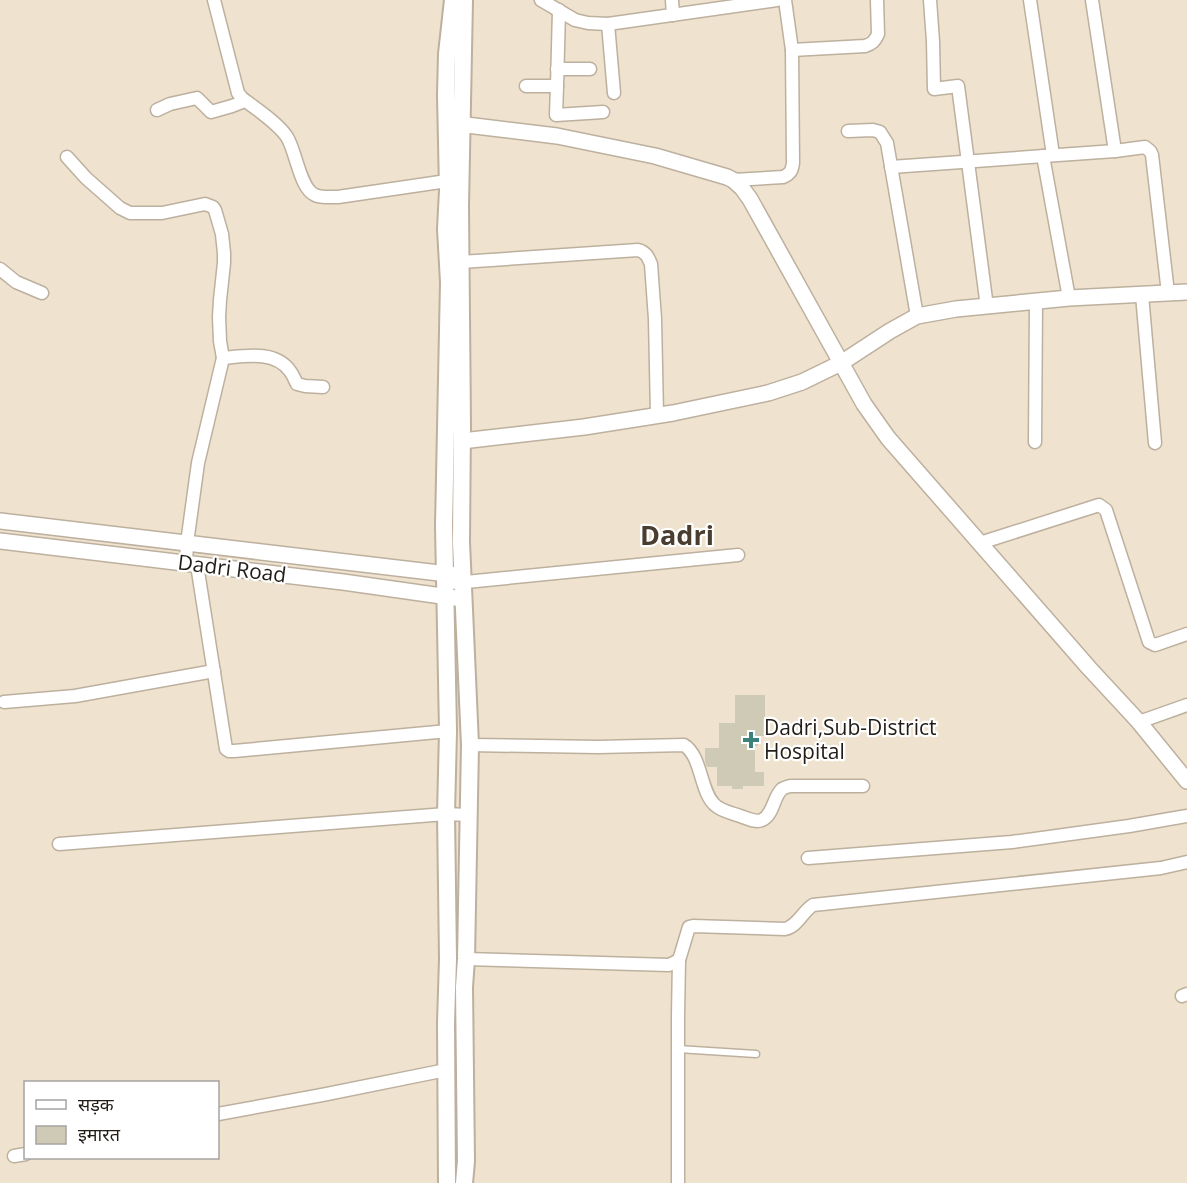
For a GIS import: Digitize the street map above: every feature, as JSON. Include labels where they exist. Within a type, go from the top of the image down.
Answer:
[{"type":"main road","points":[[447,1183],[446,814],[454,585],[461,542],[462,441],[461,262],[454,124],[447,54],[453,0]]},
{"type":"main road","points":[[464,1183],[466,1161],[464,987],[470,745],[454,585],[444,526],[449,282],[446,239],[447,181],[465,0]]},
{"type":"street","points":[[214,0],[238,93],[288,138],[310,192],[316,196],[338,197],[447,181]]},
{"type":"street","points":[[453,0],[465,0]]},
{"type":"street","points":[[541,0],[581,22],[608,24],[777,0]]},
{"type":"street","points":[[672,0],[674,15]]},
{"type":"street","points":[[733,180],[783,177],[789,175],[792,170],[794,163],[792,50],[785,0]]},
{"type":"street","points":[[792,50],[871,44],[878,34],[877,0]]},
{"type":"street","points":[[930,0],[934,89],[958,86],[987,306]]},
{"type":"street","points":[[1030,0],[1048,156],[1069,298]]},
{"type":"street","points":[[1092,0],[1115,151]]},
{"type":"street","points":[[559,10],[556,115],[603,112]]},
{"type":"street","points":[[608,24],[614,93]]},
{"type":"street","points":[[557,69],[590,69]]},
{"type":"street","points":[[526,86],[557,86]]},
{"type":"street","points":[[157,110],[170,104],[197,98],[211,112],[245,101]]},
{"type":"street","points":[[454,124],[556,136],[656,156],[714,172],[733,180],[742,188],[864,404],[888,438],[1139,722],[1187,781]]},
{"type":"street","points":[[848,131],[873,130],[880,132],[887,142],[917,316]]},
{"type":"street","points":[[891,167],[1145,147],[1152,155],[1168,294]]},
{"type":"street","points":[[67,157],[86,178],[120,208],[130,213],[162,213],[205,204],[215,210],[222,234],[224,262],[219,317],[223,358],[198,463],[187,543],[214,672],[226,749],[229,751],[448,731]]},
{"type":"street","points":[[461,262],[643,251],[651,264],[655,319],[657,415]]},
{"type":"street","points":[[0,269],[16,282],[42,293]]},
{"type":"street","points":[[462,441],[584,427],[768,393],[802,382],[841,363],[917,316],[956,309],[1069,298],[1187,292]]},
{"type":"street","points":[[1142,295],[1155,443]]},
{"type":"street","points":[[1035,442],[1036,302]]},
{"type":"street","points":[[223,358],[272,357],[286,366],[297,384],[323,387]]},
{"type":"street","points":[[980,543],[1099,505],[1106,510],[1149,642],[1155,645],[1187,634]]},
{"type":"street","name":"Dadri Road","points":[[0,521],[187,543],[454,585]]},
{"type":"street","name":"Dadri Road","points":[[0,541],[393,588],[454,585]]},
{"type":"street","points":[[454,585],[738,555]]},
{"type":"street","points":[[4,702],[75,696],[214,672]]},
{"type":"street","points":[[1139,722],[1187,705]]},
{"type":"street","points":[[470,745],[598,747],[684,745],[692,751],[707,792],[715,805],[725,811],[759,821],[769,814],[779,793],[791,786],[863,786]]},
{"type":"street","points":[[59,844],[446,814],[468,815]]},
{"type":"street","points":[[808,858],[1012,842],[1187,816]]},
{"type":"street","points":[[678,1183],[679,960],[689,927],[785,929],[795,924],[813,905],[1161,868],[1187,862]]},
{"type":"street","points":[[466,959],[669,965],[679,960]]},
{"type":"street","points":[[219,1114],[446,1070]]},
{"type":"lane","points":[[678,1049],[756,1054]]},
{"type":"building","points":[[735,695],[765,695],[765,736],[758,736],[758,746],[755,746],[755,772],[764,772],[764,786],[743,786],[743,789],[732,789],[732,786],[717,786],[717,767],[707,767],[705,762],[705,748],[719,748],[719,723],[735,723]]},
{"type":"place","name":"Dadri,Sub-District Hospital","points":[[751,740]]},
{"type":"district","name":"Dadri","points":[[677,536]]}]
